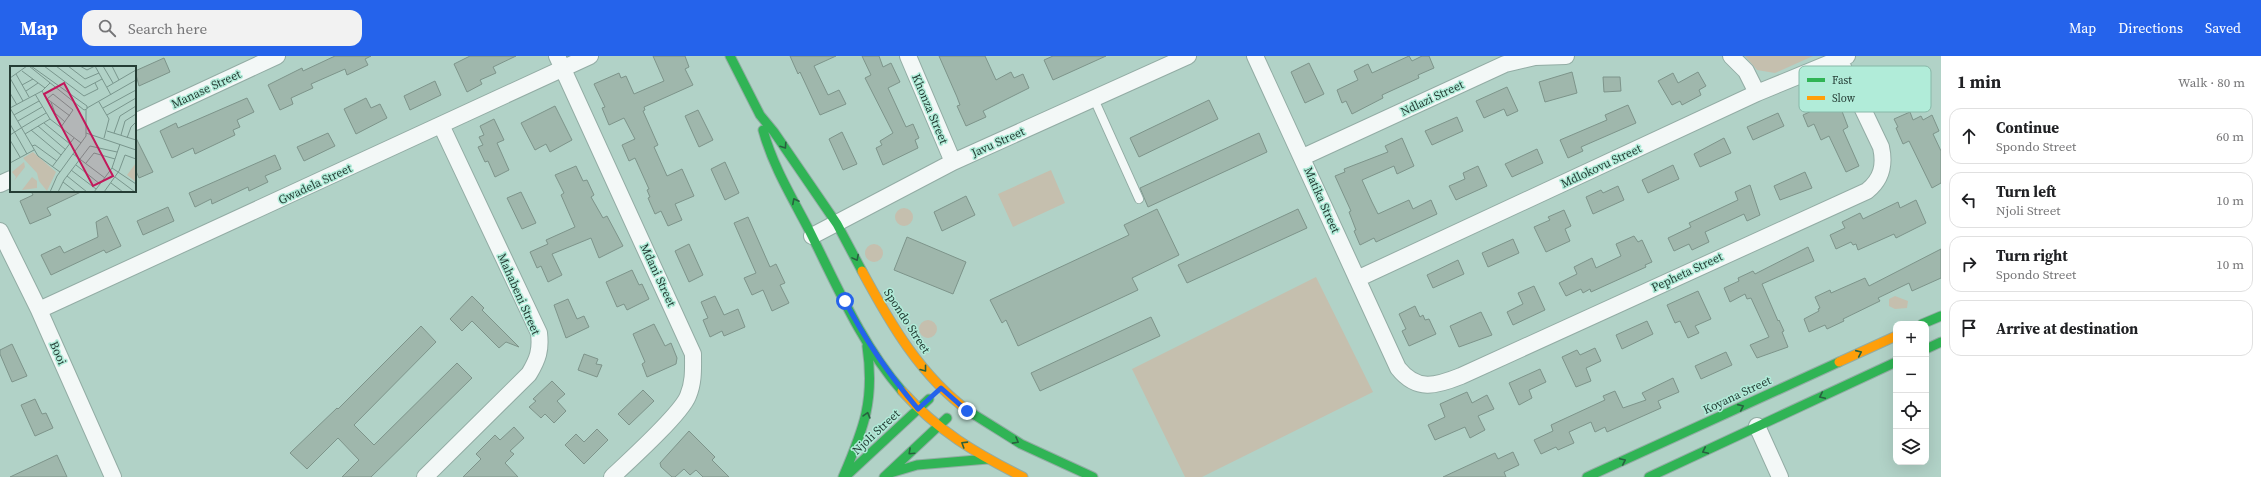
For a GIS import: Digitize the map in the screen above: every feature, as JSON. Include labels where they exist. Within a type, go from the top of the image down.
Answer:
[{"type":"main road","name":"Spondo Street","points":[[730,56],[760,115],[774,132],[837,224],[885,314],[910,351],[941,388],[960,406],[1021,444],[1093,477]]},
{"type":"main road","name":"Spondo Street","points":[[760,115],[764,134],[776,165],[866,340],[891,376],[918,409],[937,427],[988,459],[1022,477]]},
{"type":"main road","points":[[1929,321],[1941,316]]},
{"type":"main road","name":"Koyana Street","points":[[1587,477],[1893,337]]},
{"type":"main road","points":[[844,477],[861,432],[870,402],[871,370],[866,340]]},
{"type":"main road","points":[[1929,348],[1941,342]]},
{"type":"main road","points":[[1649,477],[1893,363]]},
{"type":"main road","name":"Njoli Street","points":[[844,477],[941,388]]},
{"type":"main road","points":[[886,476],[960,406]]},
{"type":"main road","points":[[886,476],[917,465],[988,459]]},
{"type":"street","name":"Manase Street","points":[[136,122],[277,56]]},
{"type":"street","name":"Gwadela Street","points":[[39,310],[441,125],[560,62],[590,56]]},
{"type":"street","name":"Khonza Street","points":[[908,56],[953,162]]},
{"type":"street","name":"Javu Street","points":[[812,236],[953,162],[1188,56]]},
{"type":"street","name":"Matika Street","points":[[1255,56],[1303,157],[1387,344]]},
{"type":"street","name":"Ndlazi Street","points":[[1303,157],[1505,64],[1535,57],[1566,56]]},
{"type":"street","points":[[1731,56],[1746,71],[1757,93]]},
{"type":"street","name":"Mdlokovu Street","points":[[1823,66],[1843,58]]},
{"type":"street","name":"Mdani Street","points":[[560,62],[693,354],[692,384],[688,398],[678,411],[612,477]]},
{"type":"street","name":"Mdlokovu Street","points":[[1357,279],[1757,93],[1799,76]]},
{"type":"street","name":"Pepheta Street","points":[[1387,344],[1398,368],[1408,379],[1429,386],[1444,383],[1868,191],[1875,184],[1882,172],[1883,157],[1881,147],[1866,112]]},
{"type":"street","name":"Mahabeni Street","points":[[425,477],[529,374],[538,357],[541,346],[539,333],[441,125]]},
{"type":"street","points":[[0,184],[10,179]]},
{"type":"street","name":"Booi","points":[[0,230],[39,310],[113,477]]},
{"type":"street","points":[[1757,426],[1780,477]]},
{"type":"lane","points":[[1094,98],[1139,199]]},
{"type":"shaded area","points":[[1745,56],[1813,56],[1775,73],[1757,70]]},
{"type":"shaded area","points":[[1051,170],[1065,203],[1013,227],[998,194]]},
{"type":"shaded area","points":[[904,208],[910,211],[913,217],[910,223],[904,226],[898,223],[895,217],[898,211]]},
{"type":"shaded area","points":[[874,244],[880,247],[883,253],[880,259],[874,262],[868,259],[865,253],[868,247]]},
{"type":"shaded area","points":[[1316,277],[1373,392],[1202,477],[1185,477],[1132,369]]},
{"type":"shaded area","points":[[1895,296],[1908,301],[1907,308],[1895,309],[1889,306],[1889,299]]},
{"type":"shaded area","points":[[928,320],[934,323],[937,329],[934,335],[928,338],[922,335],[919,329],[922,323]]},
{"type":"building","points":[[335,56],[371,56],[365,59],[368,65],[347,75],[345,69],[311,84],[313,88],[291,98],[293,104],[280,110],[268,85],[302,68],[303,71]]},
{"type":"building","points":[[470,56],[516,56],[493,67],[496,73],[480,80],[482,84],[467,92],[454,64]]},
{"type":"building","points":[[653,56],[685,56],[689,67],[685,69],[693,85],[644,107],[645,110],[643,111],[658,145],[654,147],[667,176],[682,169],[694,196],[675,204],[682,220],[668,226],[661,211],[655,214],[648,198],[650,197],[647,190],[649,189],[635,158],[629,161],[622,145],[635,139],[624,118],[609,125],[602,108],[605,107],[594,84],[619,73],[621,78],[626,76],[634,94],[664,81]]},
{"type":"building","points":[[790,56],[836,56],[814,66],[828,95],[839,90],[846,104],[820,115],[800,72],[798,74]]},
{"type":"building","points":[[862,56],[879,56],[883,67],[891,63],[900,82],[888,88],[906,127],[913,124],[919,138],[915,140],[918,148],[883,165],[876,148],[882,145],[880,141],[893,133],[865,78],[871,75]]},
{"type":"building","points":[[939,56],[985,56],[996,80],[1011,72],[1014,78],[1023,74],[1029,88],[983,111],[986,117],[966,126],[957,106],[960,105],[957,97]]},
{"type":"building","points":[[1053,56],[1106,56],[1053,80],[1044,60]]},
{"type":"building","points":[[1409,56],[1412,61],[1422,56],[1429,56],[1434,68],[1418,75],[1419,78],[1382,95],[1383,98],[1352,114],[1346,101],[1342,103],[1337,90],[1358,80],[1354,71],[1368,64],[1372,73]]},
{"type":"building","points":[[164,58],[170,72],[139,86],[136,71]]},
{"type":"building","points":[[1309,63],[1324,94],[1305,103],[1291,72]]},
{"type":"building","points":[[1572,72],[1577,93],[1545,102],[1539,82]]},
{"type":"building","points":[[1698,72],[1706,86],[1699,90],[1701,95],[1682,105],[1680,101],[1672,105],[1658,81],[1673,73],[1678,83]]},
{"type":"building","points":[[1603,77],[1620,77],[1621,91],[1604,92]]},
{"type":"building","points":[[435,81],[441,95],[410,110],[404,96]]},
{"type":"building","points":[[1507,87],[1518,111],[1507,116],[1504,109],[1484,118],[1476,101]]},
{"type":"building","points":[[247,98],[254,112],[237,120],[240,127],[233,130],[235,135],[195,154],[193,148],[172,158],[160,131],[176,123],[178,128]]},
{"type":"building","points":[[366,98],[371,108],[380,104],[387,118],[356,134],[344,109]]},
{"type":"building","points":[[1209,100],[1218,119],[1139,157],[1130,138]]},
{"type":"building","points":[[1628,105],[1636,123],[1581,147],[1583,151],[1568,158],[1560,140],[1607,120],[1605,115]]},
{"type":"building","points":[[555,106],[572,140],[550,152],[546,144],[535,150],[521,123]]},
{"type":"building","points":[[698,110],[713,140],[699,147],[685,116]]},
{"type":"building","points":[[1809,112],[1842,112],[1848,127],[1843,130],[1859,166],[1846,172],[1829,136],[1821,140],[1814,124],[1808,127],[1803,115]]},
{"type":"building","points":[[1910,112],[1913,120],[1921,116],[1923,120],[1932,115],[1939,131],[1933,134],[1941,151],[1941,183],[1932,188],[1909,141],[1903,144],[1896,128],[1898,127],[1894,119]]},
{"type":"building","points":[[1778,113],[1784,126],[1753,140],[1747,127]]},
{"type":"building","points":[[1457,117],[1463,131],[1432,145],[1425,131]]},
{"type":"building","points":[[494,119],[504,140],[497,143],[509,170],[495,177],[488,161],[485,162],[478,147],[483,145],[479,137],[484,135],[480,126]]},
{"type":"building","points":[[842,132],[857,164],[843,170],[829,139]]},
{"type":"building","points":[[328,133],[335,146],[304,161],[297,147]]},
{"type":"building","points":[[1259,133],[1267,152],[1148,207],[1140,188]]},
{"type":"building","points":[[136,138],[153,172],[139,178],[136,171]]},
{"type":"building","points":[[1402,138],[1414,166],[1397,174],[1394,166],[1362,180],[1372,202],[1378,214],[1409,200],[1413,209],[1431,200],[1437,214],[1376,242],[1374,238],[1360,245],[1354,231],[1356,230],[1349,212],[1351,211],[1335,176],[1345,172],[1344,169],[1388,152],[1385,146]]},
{"type":"building","points":[[1724,138],[1731,153],[1700,167],[1694,154]]},
{"type":"building","points":[[1537,149],[1543,163],[1512,177],[1505,164]]},
{"type":"building","points":[[275,155],[281,169],[265,176],[268,182],[249,191],[248,187],[212,204],[211,199],[195,207],[189,193]]},
{"type":"building","points":[[725,162],[739,193],[725,200],[711,169]]},
{"type":"building","points":[[1673,165],[1679,179],[1648,193],[1642,180]]},
{"type":"building","points":[[576,166],[583,181],[587,180],[594,195],[591,197],[603,218],[607,216],[623,246],[599,258],[591,238],[552,254],[562,275],[548,282],[541,266],[537,268],[530,252],[548,244],[546,240],[575,227],[561,195],[564,193],[555,175]]},
{"type":"building","points":[[1478,166],[1487,186],[1456,200],[1449,186],[1465,179],[1463,173]]},
{"type":"building","points":[[1805,172],[1812,188],[1780,200],[1774,186]]},
{"type":"building","points":[[1750,185],[1760,215],[1747,221],[1744,214],[1705,232],[1709,242],[1692,250],[1689,244],[1674,251],[1668,238],[1691,227],[1689,223],[1738,200],[1735,192]]},
{"type":"building","points":[[1618,186],[1624,200],[1593,214],[1586,197],[1601,190],[1603,193]]},
{"type":"building","points":[[32,192],[81,192],[47,208],[51,215],[30,224],[20,201],[33,195]]},
{"type":"building","points":[[521,192],[536,223],[522,229],[507,198]]},
{"type":"building","points":[[966,196],[975,215],[942,231],[934,212]]},
{"type":"building","points":[[1916,200],[1926,223],[1896,238],[1894,234],[1858,250],[1856,244],[1853,245],[1851,242],[1836,249],[1830,235],[1845,228],[1842,222],[1860,213],[1863,219],[1898,202],[1900,208]]},
{"type":"building","points":[[168,207],[174,221],[143,235],[137,221]]},
{"type":"building","points":[[1157,209],[1179,255],[1132,278],[1138,290],[1018,346],[1006,320],[1002,323],[990,300],[1129,235],[1124,225]]},
{"type":"building","points":[[1298,209],[1307,228],[1187,283],[1178,265]]},
{"type":"building","points":[[1564,210],[1571,226],[1565,229],[1570,241],[1546,252],[1534,227],[1550,220],[1548,217]]},
{"type":"building","points":[[107,216],[121,246],[106,253],[104,250],[51,275],[41,255],[60,246],[64,253],[98,237],[96,222]]},
{"type":"building","points":[[748,217],[770,267],[776,264],[785,283],[780,285],[789,303],[772,311],[763,290],[752,295],[744,278],[756,273],[734,223]]},
{"type":"building","points":[[1634,236],[1638,242],[1642,240],[1652,262],[1645,265],[1646,267],[1591,292],[1590,289],[1583,293],[1581,289],[1566,296],[1559,283],[1577,274],[1574,267],[1592,258],[1596,268],[1621,256],[1616,244]]},
{"type":"building","points":[[907,237],[966,262],[953,294],[894,270]]},
{"type":"building","points":[[1513,239],[1519,253],[1488,267],[1482,253]]},
{"type":"building","points":[[689,244],[703,275],[689,282],[675,251]]},
{"type":"building","points":[[1808,247],[1814,261],[1762,284],[1784,331],[1782,332],[1788,347],[1757,358],[1750,345],[1769,337],[1751,298],[1747,299],[1745,294],[1730,302],[1724,288],[1739,281],[1738,278],[1753,271],[1755,274]]},
{"type":"building","points":[[1941,249],[1941,278],[1912,291],[1909,283],[1878,298],[1880,301],[1843,319],[1844,321],[1827,329],[1825,325],[1809,332],[1804,319],[1819,311],[1818,309],[1820,308],[1815,297],[1830,290],[1831,293],[1865,278],[1869,286]]},
{"type":"building","points":[[1458,260],[1464,274],[1433,288],[1427,275]]},
{"type":"building","points":[[632,270],[639,285],[642,284],[649,299],[627,310],[624,304],[617,307],[606,282]]},
{"type":"building","points":[[1534,286],[1545,310],[1513,325],[1507,312],[1523,304],[1518,293]]},
{"type":"building","points":[[1698,291],[1711,319],[1695,326],[1699,333],[1688,338],[1680,321],[1675,323],[1667,305]]},
{"type":"building","points":[[472,296],[484,308],[482,310],[519,347],[506,342],[499,348],[472,321],[462,331],[450,319]]},
{"type":"building","points":[[715,296],[724,315],[738,309],[745,327],[724,336],[722,331],[710,337],[703,320],[708,318],[701,302]]},
{"type":"building","points":[[568,299],[577,319],[584,316],[589,327],[566,338],[554,305]]},
{"type":"building","points":[[1415,306],[1420,317],[1423,315],[1425,320],[1429,319],[1436,334],[1409,346],[1402,331],[1406,329],[1399,314]]},
{"type":"building","points":[[1481,312],[1492,335],[1459,347],[1450,326]]},
{"type":"building","points":[[1151,317],[1160,336],[1040,391],[1031,373]]},
{"type":"building","points":[[1647,321],[1653,334],[1622,349],[1616,335]]},
{"type":"building","points":[[654,324],[665,346],[671,343],[677,358],[676,364],[647,377],[642,364],[645,362],[633,334]]},
{"type":"building","points":[[421,326],[436,342],[354,425],[374,445],[457,363],[472,378],[371,477],[342,477],[359,460],[338,438],[307,469],[290,453],[337,408],[338,409]]},
{"type":"building","points":[[12,344],[27,376],[12,382],[0,354],[0,350]]},
{"type":"building","points":[[1595,348],[1601,361],[1586,368],[1591,381],[1576,387],[1562,357],[1577,350],[1580,355]]},
{"type":"building","points":[[1726,352],[1732,365],[1701,379],[1695,366]]},
{"type":"building","points":[[584,354],[598,359],[596,364],[602,365],[597,377],[578,370]]},
{"type":"building","points":[[1540,369],[1546,382],[1529,390],[1532,398],[1519,405],[1509,383]]},
{"type":"building","points":[[1673,378],[1679,392],[1658,401],[1661,408],[1607,432],[1605,427],[1595,432],[1591,422],[1569,432],[1574,443],[1558,450],[1556,447],[1541,454],[1534,440],[1553,431],[1551,425],[1605,400],[1603,396],[1615,391],[1623,408],[1646,400],[1642,393]]},
{"type":"building","points":[[552,381],[565,394],[557,401],[566,411],[554,423],[545,414],[541,418],[529,407],[536,401],[533,399]]},
{"type":"building","points":[[643,390],[654,401],[629,425],[618,414]]},
{"type":"building","points":[[1467,392],[1472,403],[1487,395],[1494,409],[1478,416],[1485,430],[1470,438],[1465,427],[1435,440],[1428,425],[1445,417],[1440,404]]},
{"type":"building","points":[[35,399],[42,414],[46,413],[53,428],[35,436],[21,405]]},
{"type":"building","points":[[514,427],[524,438],[510,451],[514,454],[505,463],[518,477],[463,477],[481,459],[476,454],[495,435],[500,440]]},
{"type":"building","points":[[597,429],[608,440],[584,464],[565,445],[576,434],[584,442]]},
{"type":"building","points":[[689,431],[715,457],[712,460],[729,477],[703,477],[696,470],[690,475],[684,469],[675,477],[672,477],[661,467],[660,463]]},
{"type":"building","points":[[1513,452],[1519,465],[1504,472],[1506,477],[1443,477],[1495,453],[1498,459]]},
{"type":"building","points":[[57,455],[67,477],[10,477]]},
{"type":"traffic: fast","points":[[730,56],[760,115],[774,132],[837,224],[862,271]]},
{"type":"traffic: fast","points":[[763,130],[778,170],[840,294],[862,335],[902,391]]},
{"type":"traffic: fast","points":[[1929,321],[1941,316]]},
{"type":"traffic: fast","points":[[1929,348],[1941,342]]},
{"type":"traffic: fast","points":[[843,477],[857,443],[866,413],[870,382],[867,346]]},
{"type":"traffic: fast","points":[[1587,477],[1839,362]]},
{"type":"traffic: fast","points":[[1649,477],[1893,363]]},
{"type":"traffic: fast","points":[[846,476],[929,399]]},
{"type":"traffic: fast","points":[[970,412],[1021,444],[1093,477]]},
{"type":"traffic: fast","points":[[884,477],[947,418]]},
{"type":"traffic: fast","points":[[890,473],[917,465],[988,459]]},
{"type":"traffic: slow","points":[[862,271],[908,348],[936,383],[970,412]]},
{"type":"traffic: slow","points":[[1839,362],[1893,337]]},
{"type":"traffic: slow","points":[[902,391],[929,418],[958,440],[973,450],[1023,477]]},
{"type":"route","points":[[845,301],[866,340],[891,376],[918,409],[941,388],[967,411]]}]
